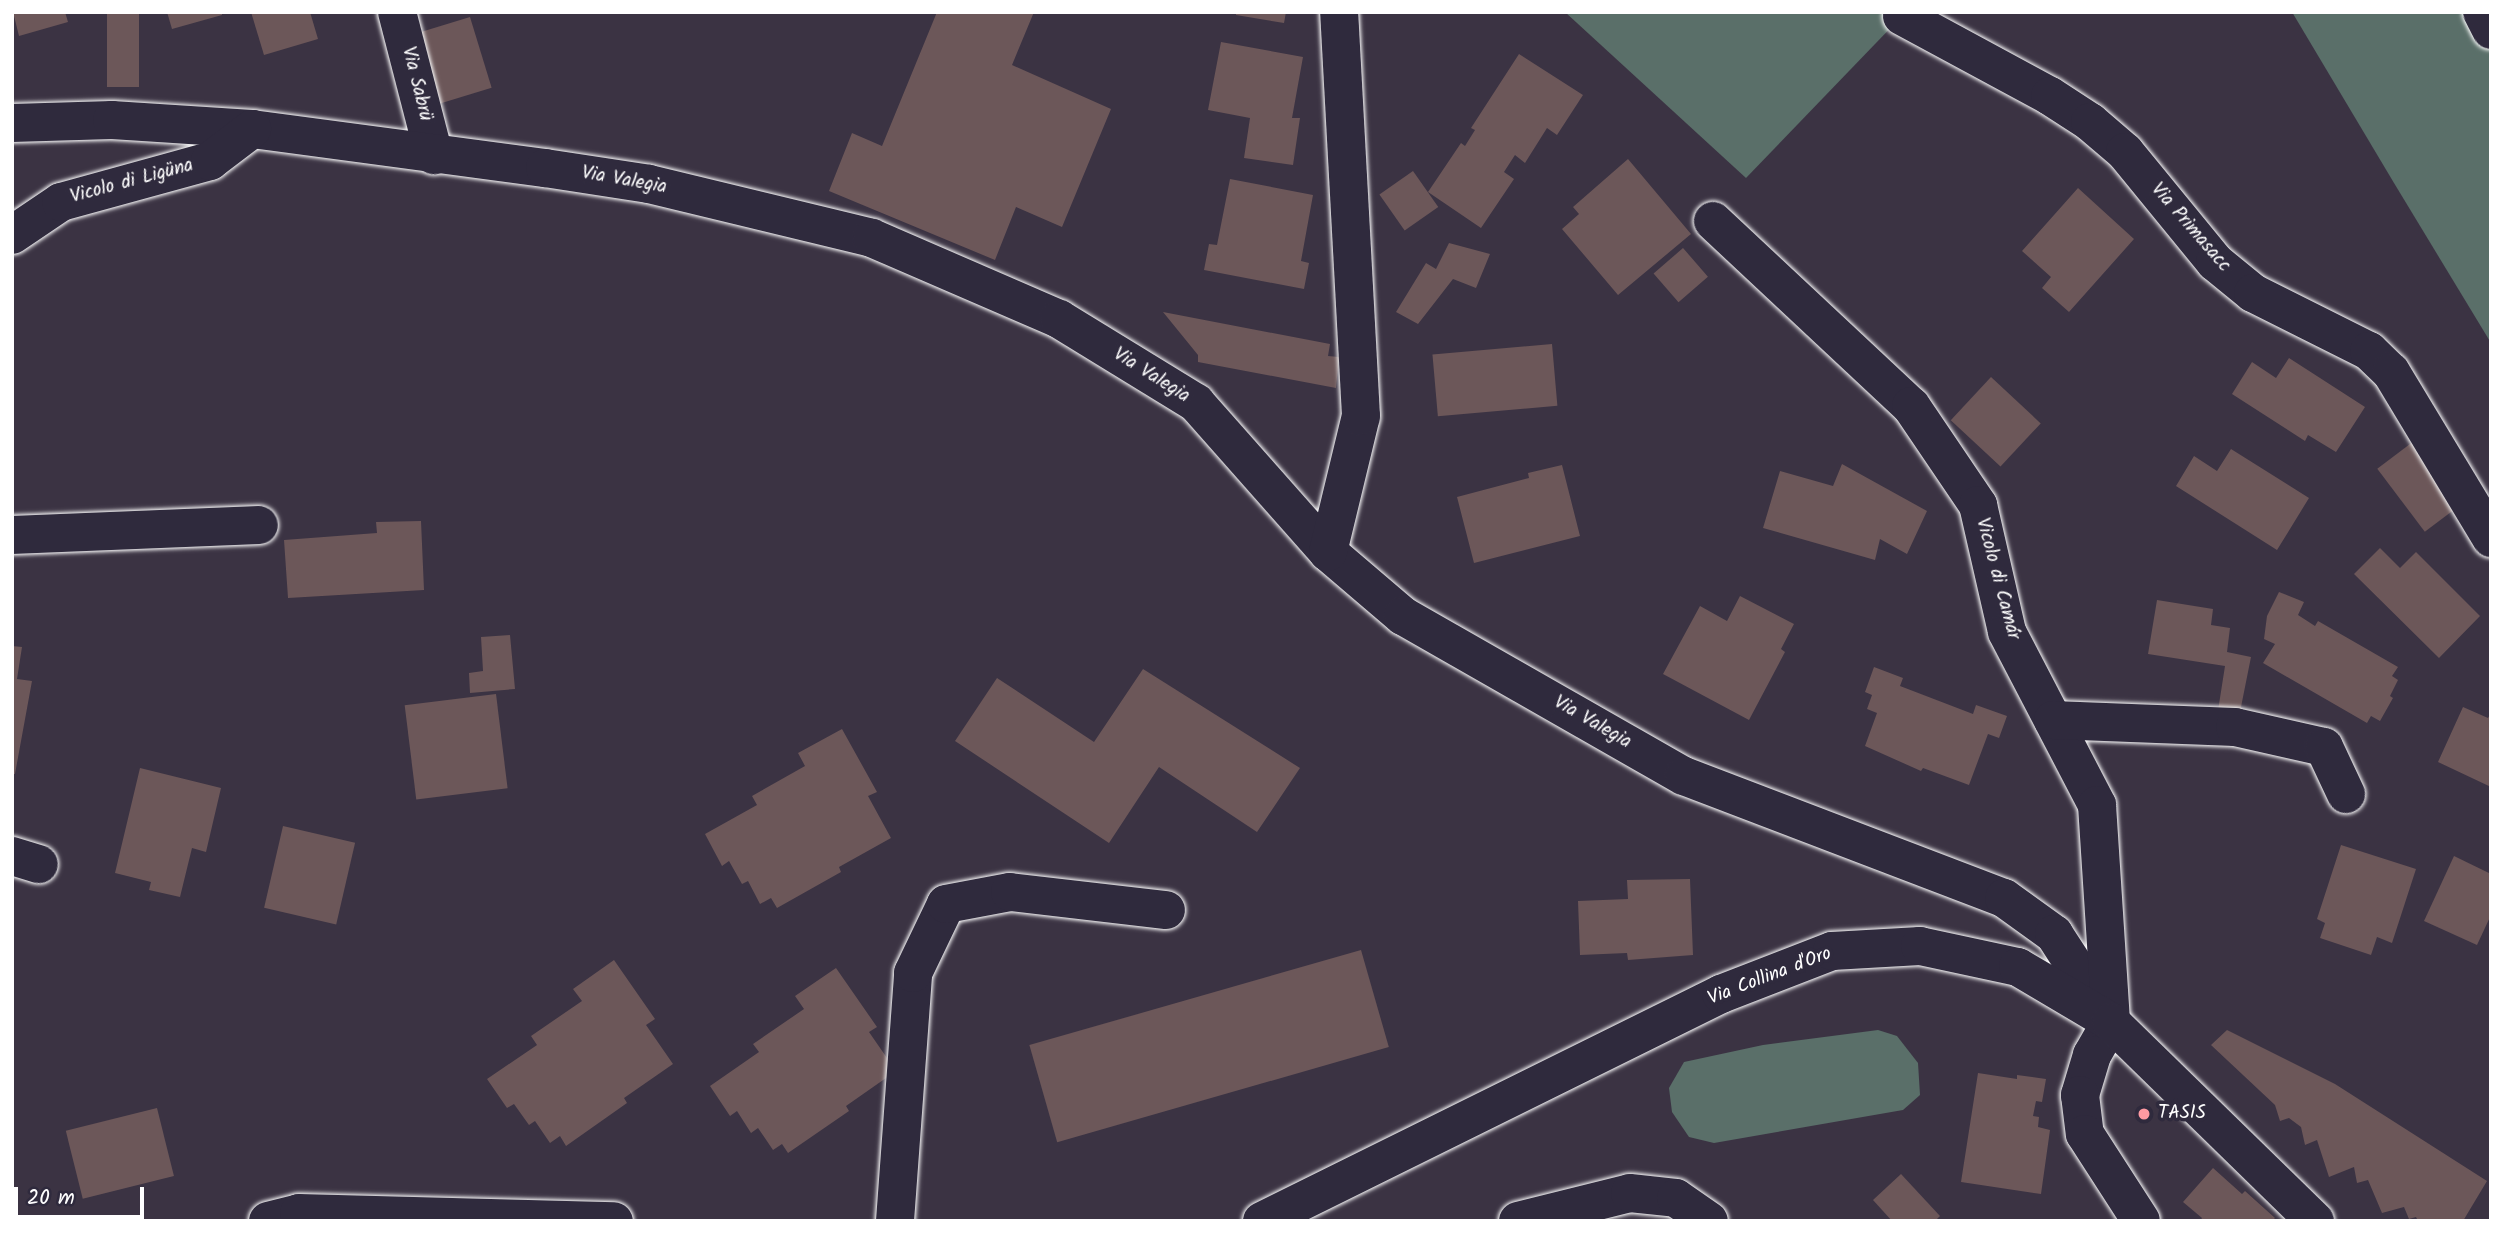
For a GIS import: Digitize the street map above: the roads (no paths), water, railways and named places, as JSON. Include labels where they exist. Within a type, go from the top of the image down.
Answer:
[{"type":"street","name":"Via Sabrü","points":[[397,12],[434,155]]},
{"type":"street","points":[[1328,552],[1361,416],[1339,12]]},
{"type":"street","points":[[2482,12],[2491,30]]},
{"type":"street","name":"Via Primasacc","points":[[1902,16],[2050,96],[2090,122],[2125,152],[2215,262],[2253,293],[2369,351],[2390,372],[2491,538]]},
{"type":"street","name":"Via Valegia","points":[[12,123],[112,120],[252,129],[649,184],[872,238],[1059,319],[1195,403],[1328,552],[1402,616],[1684,776],[2004,898],[2054,934],[2111,1022]]},
{"type":"street","name":"Vicolo di Ligüna","points":[[12,235],[61,202],[209,161],[252,129]]},
{"type":"street","name":"Vicolo di Camár","points":[[1713,221],[1912,406],[1978,505],[2007,632],[2096,805],[2111,1022]]},
{"type":"street","points":[[12,535],[259,525]]},
{"type":"street","points":[[2053,720],[2235,727],[2324,747],[2346,794]]},
{"type":"street","points":[[895,1221],[913,973],[946,904],[1010,892],[1166,910]]},
{"type":"street","name":"Via Collina d'Oro","points":[[1262,1221],[1721,994],[1832,951],[1920,946],[2018,967],[2111,1022],[2315,1221]]},
{"type":"street","points":[[2111,1022],[2092,1055],[2080,1095],[2085,1134],[2141,1221]]},
{"type":"street","points":[[1518,1221],[1630,1193],[1676,1198],[1709,1221]]},
{"type":"street","points":[[268,1221],[299,1213],[614,1221]]},
{"type":"place","name":"TASIS","points":[[2144,1114]]}]
